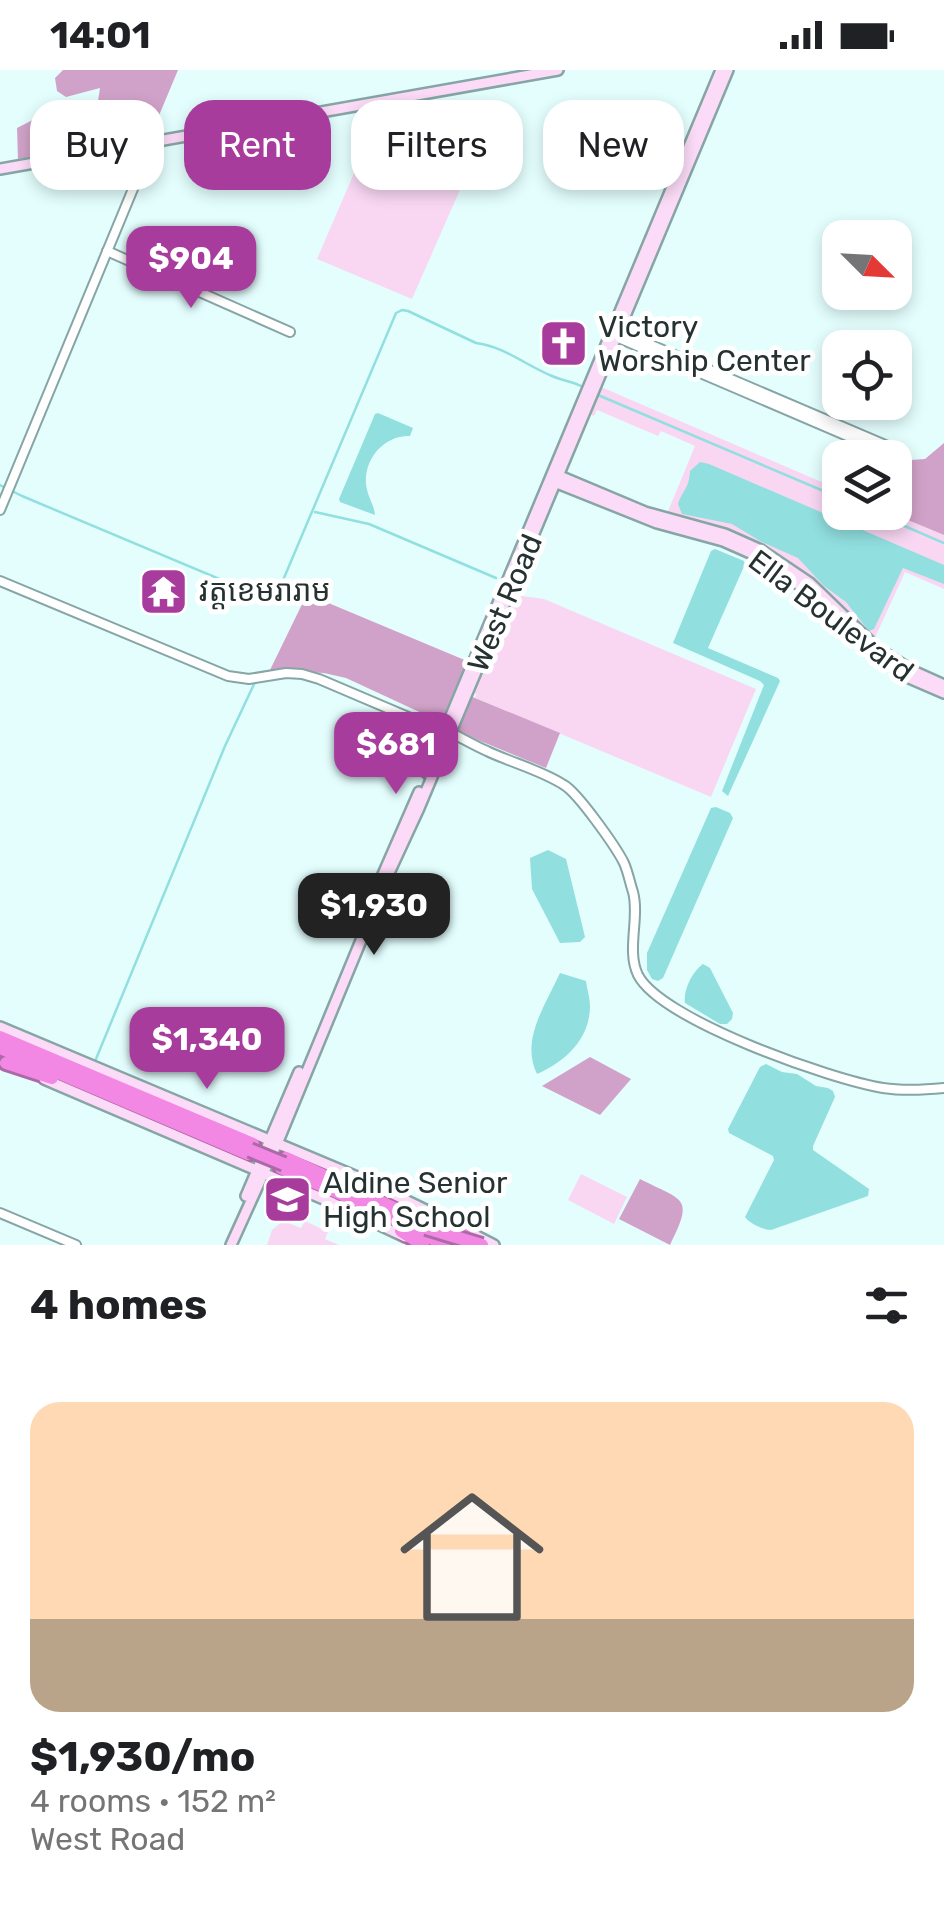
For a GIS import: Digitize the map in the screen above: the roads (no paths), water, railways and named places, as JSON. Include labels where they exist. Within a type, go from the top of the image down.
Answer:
[{"type":"highway","points":[[0,1043],[188,1116]]},
{"type":"highway","points":[[0,1043],[103,1092],[396,1214],[458,1245]]},
{"type":"highway","points":[[0,1043],[470,1245]]},
{"type":"highway","points":[[3,1062],[103,1092]]},
{"type":"highway","points":[[93,1067],[265,1159]]},
{"type":"highway","points":[[356,1195],[368,1190],[464,1230]]},
{"type":"highway","points":[[356,1195],[366,1209],[422,1245]]},
{"type":"highway","points":[[356,1195],[447,1245]]},
{"type":"highway","points":[[426,1228],[447,1245]]},
{"type":"highway","points":[[426,1228],[482,1245]]},
{"type":"main road","points":[[164,141],[558,70]]},
{"type":"main road","name":"West Road","points":[[228,1245],[726,70]]},
{"type":"main road","points":[[0,170],[30,165]]},
{"type":"main road","name":"Ella Boulevard","points":[[553,478],[659,521],[768,558],[884,662],[944,693]]},
{"type":"main road","name":"Ella Boulevard","points":[[916,677],[944,685]]},
{"type":"main road","points":[[0,1027],[93,1067],[422,1245]]},
{"type":"main road","points":[[3,1062],[265,1159],[383,1188],[494,1245]]},
{"type":"street","points":[[0,510],[133,190]]},
{"type":"street","points":[[108,252],[290,332]]},
{"type":"street","points":[[614,332],[866,440]]},
{"type":"street","points":[[0,581],[228,676],[249,679],[286,673],[319,679],[559,782],[577,796],[624,863],[635,898],[634,964],[641,980],[655,993],[710,1029],[841,1079],[890,1089],[944,1088]]},
{"type":"street","points":[[0,1213],[76,1245]]},
{"type":"water","points":[[378,413],[413,428],[410,436],[384,444],[368,466],[366,484],[375,515],[339,499]]},
{"type":"water","points":[[700,462],[709,464],[822,513],[822,530],[863,530],[944,565],[944,584],[903,568],[874,629],[869,631],[846,602],[824,586],[798,558],[732,524],[682,514],[678,504],[690,471]]},
{"type":"water","points":[[715,549],[745,564],[708,648],[780,681],[728,796],[722,791],[764,685],[673,643]]},
{"type":"water","points":[[711,808],[733,818],[663,978],[652,979],[647,970],[647,953]]},
{"type":"water","points":[[548,850],[566,859],[585,937],[580,942],[560,943],[532,889],[530,858]]},
{"type":"water","points":[[703,964],[710,968],[733,1013],[727,1024],[720,1024],[685,1003],[689,982]]},
{"type":"water","points":[[560,973],[586,981],[589,1018],[574,1048],[537,1074],[531,1048],[533,1035]]},
{"type":"water","points":[[766,1064],[833,1091],[835,1097],[813,1150],[869,1189],[868,1196],[771,1230],[756,1226],[745,1217],[774,1160],[728,1129],[760,1067]]},
{"type":"waterway","points":[[0,485],[262,597],[276,592],[281,585],[396,313],[408,311],[583,387]]},
{"type":"waterway","points":[[598,395],[822,490]]},
{"type":"waterway","points":[[315,512],[369,524],[496,578]]},
{"type":"waterway","points":[[912,529],[944,543]]},
{"type":"waterway","points":[[96,1059],[255,682]]},
{"type":"place","name":"Victory Worship Center","points":[[563,344]]},
{"type":"place","name":"វត្តខេមរារាម","points":[[164,591]]},
{"type":"place","name":"Aldine Senior High School","points":[[288,1200]]}]
